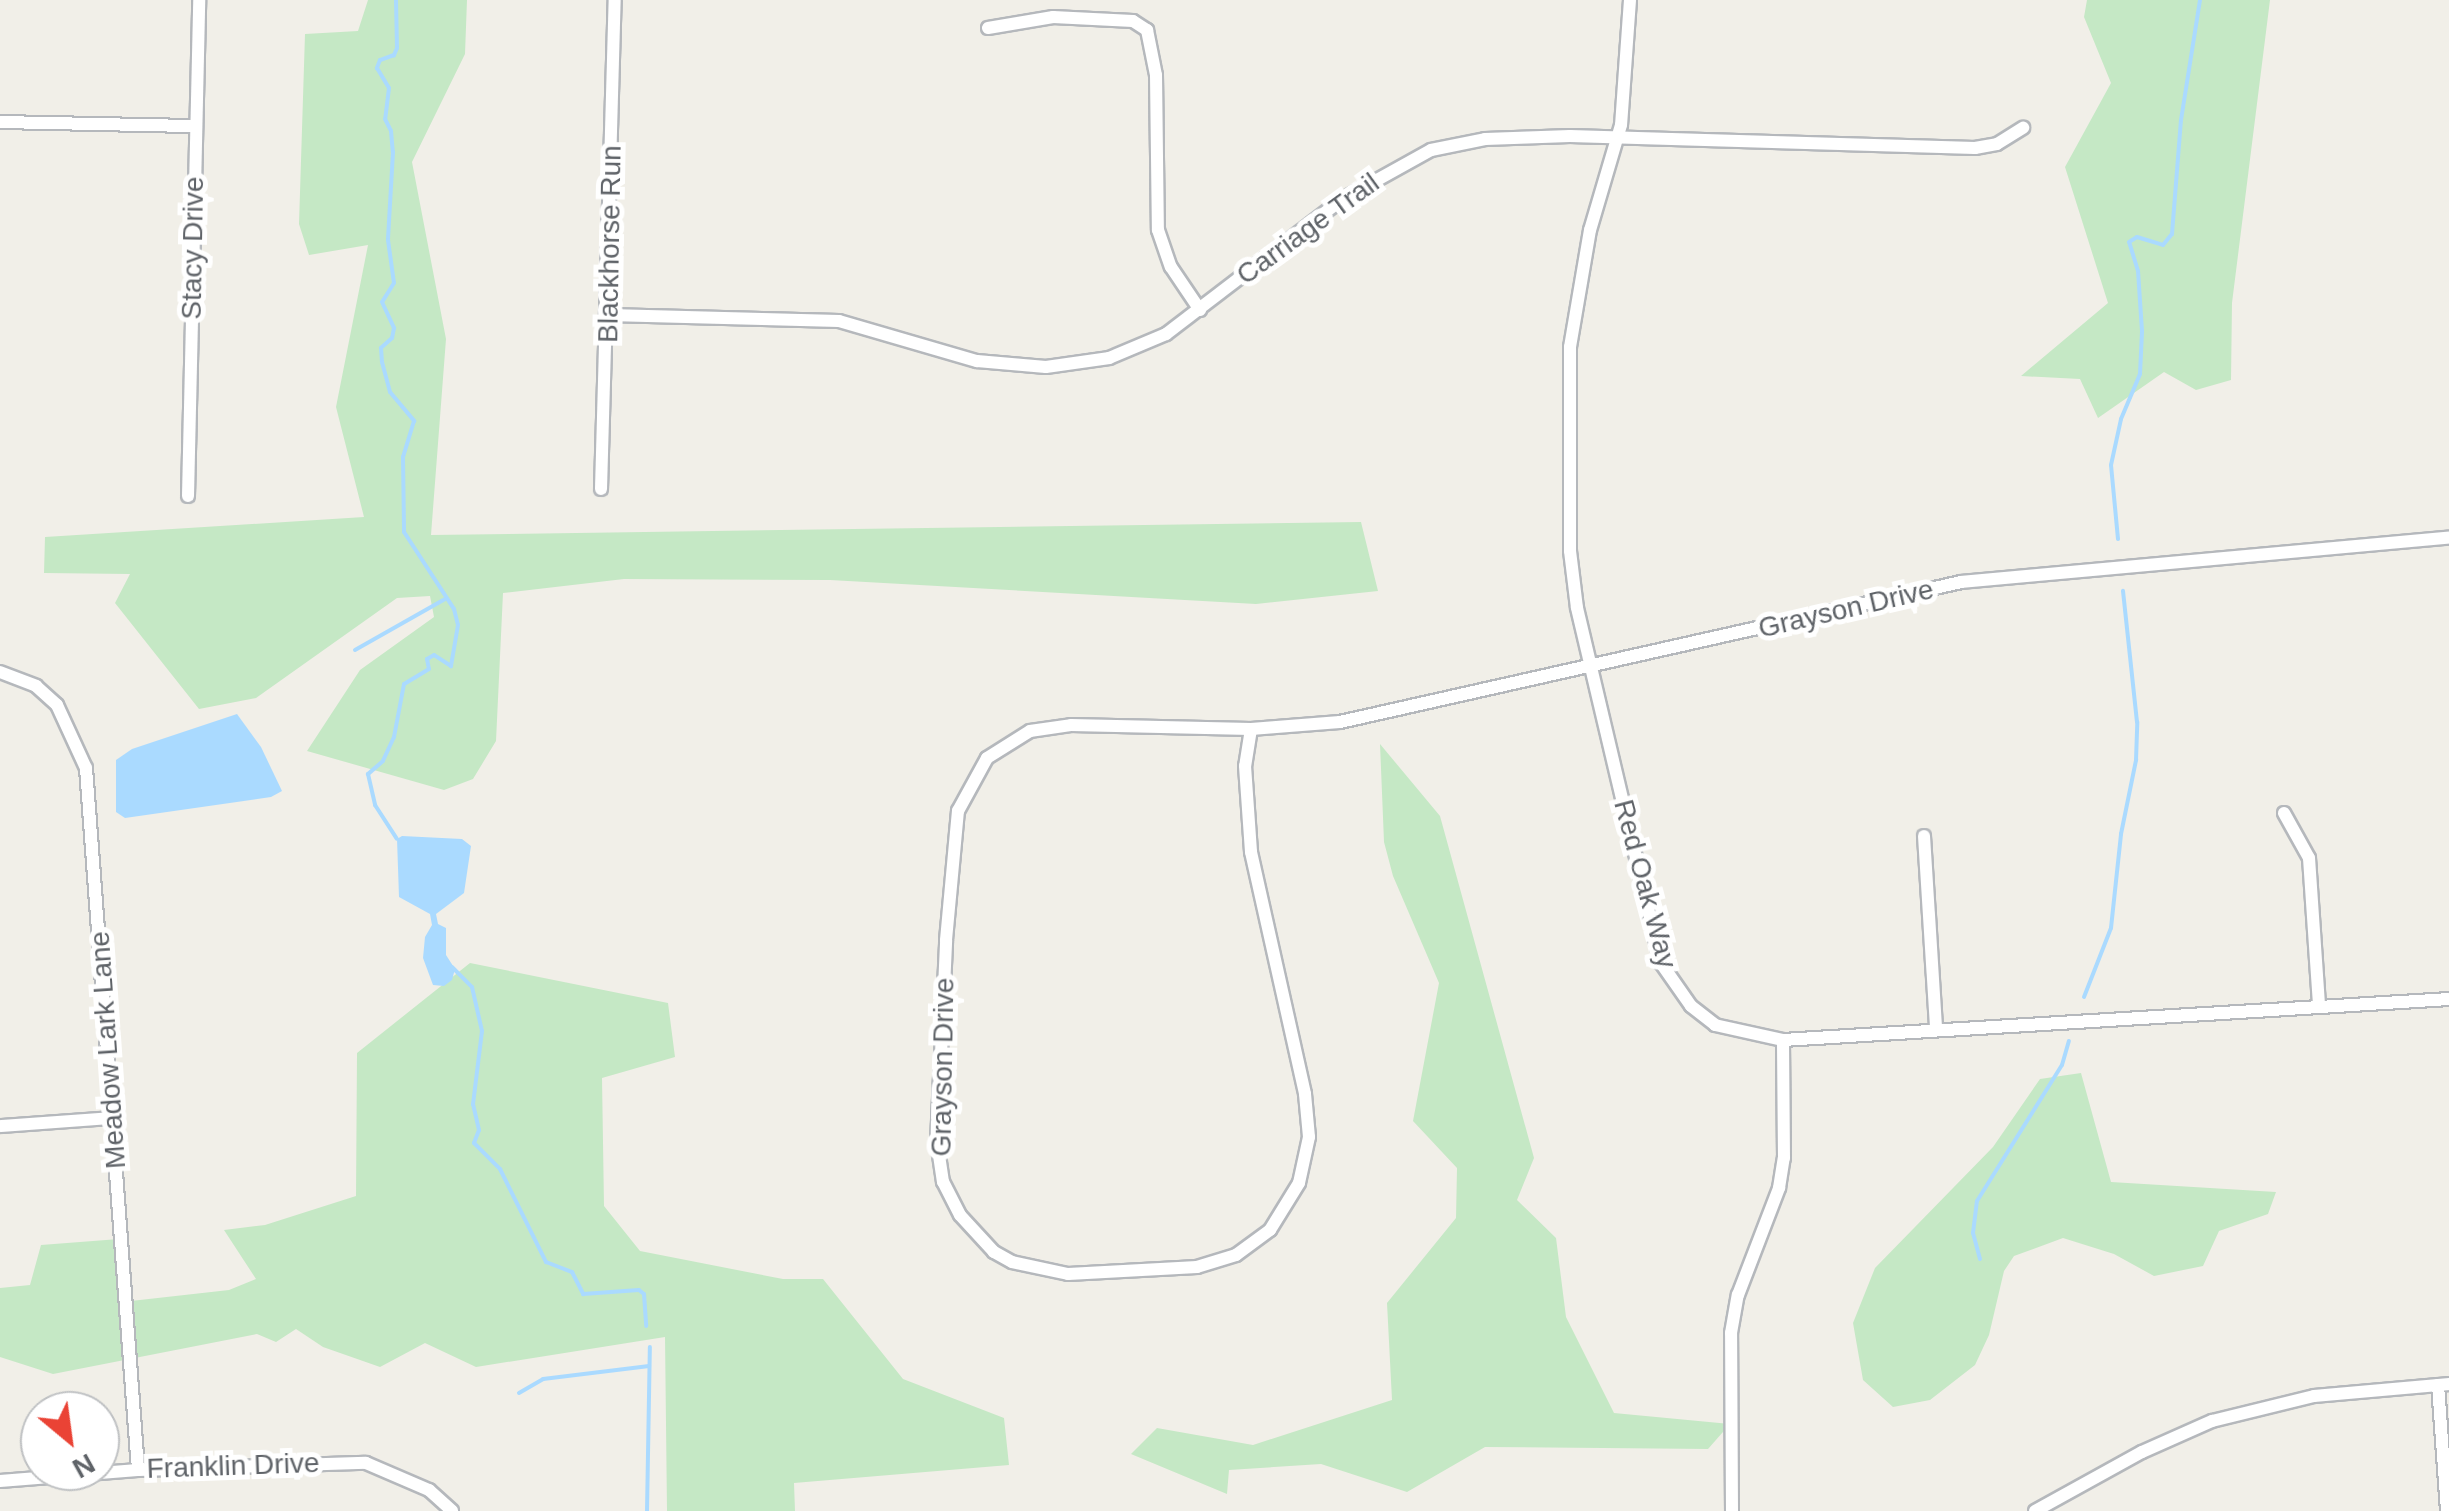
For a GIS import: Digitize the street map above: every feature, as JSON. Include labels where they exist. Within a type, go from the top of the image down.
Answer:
[{"type":"street","name":"Stacy Drive","points":[[188,496],[199,0]]},
{"type":"street","name":"Blackhorse Run","points":[[601,488],[609,315],[615,0]]},
{"type":"street","name":"Red Oak Way","points":[[1630,0],[1618,141],[1590,230],[1570,347],[1570,550],[1591,666],[1639,878],[1667,976],[1691,1006],[1716,1025],[1783,1040],[2449,999]]},
{"type":"street","points":[[988,28],[1053,16],[1134,22],[1147,30],[1156,74],[1158,230],[1166,258],[1200,310]]},
{"type":"street","points":[[0,122],[196,126]]},
{"type":"street","name":"Carriage Trail","points":[[609,315],[839,322],[977,361],[1046,368],[1128,352],[1200,310],[1341,200],[1431,150],[1485,138],[1570,136],[1618,141],[1975,148],[1997,144],[2023,128]]},
{"type":"street","name":"Grayson Drive","points":[[1251,729],[1245,766],[1251,852],[1306,1094],[1308,1137],[1299,1183],[1286,1210],[1248,1248],[1197,1266],[1068,1274],[1012,1262],[994,1252],[960,1215],[938,1160],[946,940],[962,796],[987,758],[1030,731],[1251,729],[1340,722],[1961,582],[2449,538]]},
{"type":"street","name":"Meadow Lark Lane","points":[[0,672],[36,686],[57,705],[86,768],[138,1470]]},
{"type":"street","points":[[2284,813],[2308,858],[2319,1006]]},
{"type":"street","points":[[1924,836],[1936,1028]]},
{"type":"street","points":[[1732,1511],[1731,1332],[1738,1295],[1780,1188],[1784,1158],[1783,1040]]},
{"type":"street","points":[[0,1126],[111,1118]]},
{"type":"street","points":[[2035,1511],[2142,1452],[2212,1420],[2314,1396],[2444,1385],[2447,1511]]},
{"type":"street","name":"Franklin Drive","points":[[0,1480],[138,1470],[366,1463],[429,1490],[452,1511]]},
{"type":"green space","points":[[368,0],[467,0],[465,54],[412,162],[446,339],[431,535],[1361,522],[1378,591],[1256,604],[830,580],[624,579],[503,593],[496,741],[473,779],[444,790],[307,751],[360,670],[434,617],[430,596],[397,598],[256,698],[199,709],[115,603],[130,574],[44,573],[45,537],[364,517],[336,407],[368,245],[309,255],[299,224],[305,34],[358,31]]},
{"type":"green space","points":[[2087,0],[2270,0],[2232,303],[2231,380],[2196,390],[2164,372],[2098,418],[2080,379],[2021,376],[2108,303],[2065,167],[2111,83],[2084,17]]},
{"type":"green space","points":[[1380,744],[1440,816],[1534,1158],[1517,1200],[1556,1238],[1566,1317],[1614,1413],[1730,1424],[1708,1449],[1485,1447],[1407,1492],[1321,1464],[1229,1470],[1227,1494],[1131,1454],[1157,1428],[1253,1445],[1392,1400],[1387,1303],[1456,1218],[1457,1168],[1413,1121],[1439,983],[1393,876],[1384,842]]},
{"type":"green space","points":[[470,963],[668,1003],[675,1057],[602,1078],[604,1206],[640,1251],[783,1279],[823,1279],[903,1379],[1004,1418],[1009,1465],[794,1483],[795,1511],[667,1511],[665,1337],[476,1367],[425,1343],[380,1367],[323,1347],[296,1329],[276,1342],[257,1334],[53,1374],[0,1357],[0,1288],[30,1285],[41,1245],[119,1239],[122,1302],[229,1290],[256,1279],[224,1230],[265,1225],[356,1196],[357,1053]]},
{"type":"green space","points":[[2081,1073],[2111,1182],[2276,1192],[2268,1214],[2219,1231],[2203,1266],[2154,1276],[2114,1254],[2063,1238],[2014,1256],[2004,1271],[1989,1335],[1975,1365],[1930,1400],[1893,1407],[1863,1380],[1853,1323],[1875,1268],[1993,1147],[2040,1079]]},
{"type":"water","points":[[237,714],[261,747],[282,791],[271,797],[125,818],[116,812],[116,760],[132,749]]},
{"type":"water","points":[[397,839],[462,839],[471,846],[464,893],[436,914],[438,924],[446,928],[446,955],[455,969],[452,980],[444,986],[433,985],[423,958],[425,937],[432,925],[430,914],[399,897]]},
{"type":"waterway","points":[[396,0],[397,48],[394,55],[380,60],[377,68],[389,88],[385,119],[391,131],[393,152],[388,240],[394,283],[382,302],[394,328],[392,338],[381,348],[382,362],[390,392],[414,421],[403,457],[404,532],[454,609],[458,625],[451,666],[434,655],[427,659],[429,669],[404,684],[394,737],[383,761],[368,774],[375,805],[397,839]]},
{"type":"waterway","points":[[2118,539],[2111,465],[2121,419],[2140,374],[2142,331],[2138,271],[2129,242],[2137,237],[2163,245],[2172,234],[2181,120],[2200,0]]},
{"type":"waterway","points":[[2084,997],[2111,928],[2121,834],[2136,760],[2137,722],[2123,591]]},
{"type":"waterway","points":[[355,650],[445,599]]},
{"type":"waterway","points":[[452,967],[472,987],[482,1031],[473,1104],[479,1130],[474,1143],[500,1169],[546,1262],[572,1272],[583,1294],[639,1290],[644,1294],[646,1326]]},
{"type":"waterway","points":[[1980,1259],[1973,1233],[1977,1201],[2062,1065],[2069,1041]]},
{"type":"waterway","points":[[647,1511],[650,1347]]},
{"type":"waterway","points":[[519,1393],[543,1379],[649,1366]]}]
